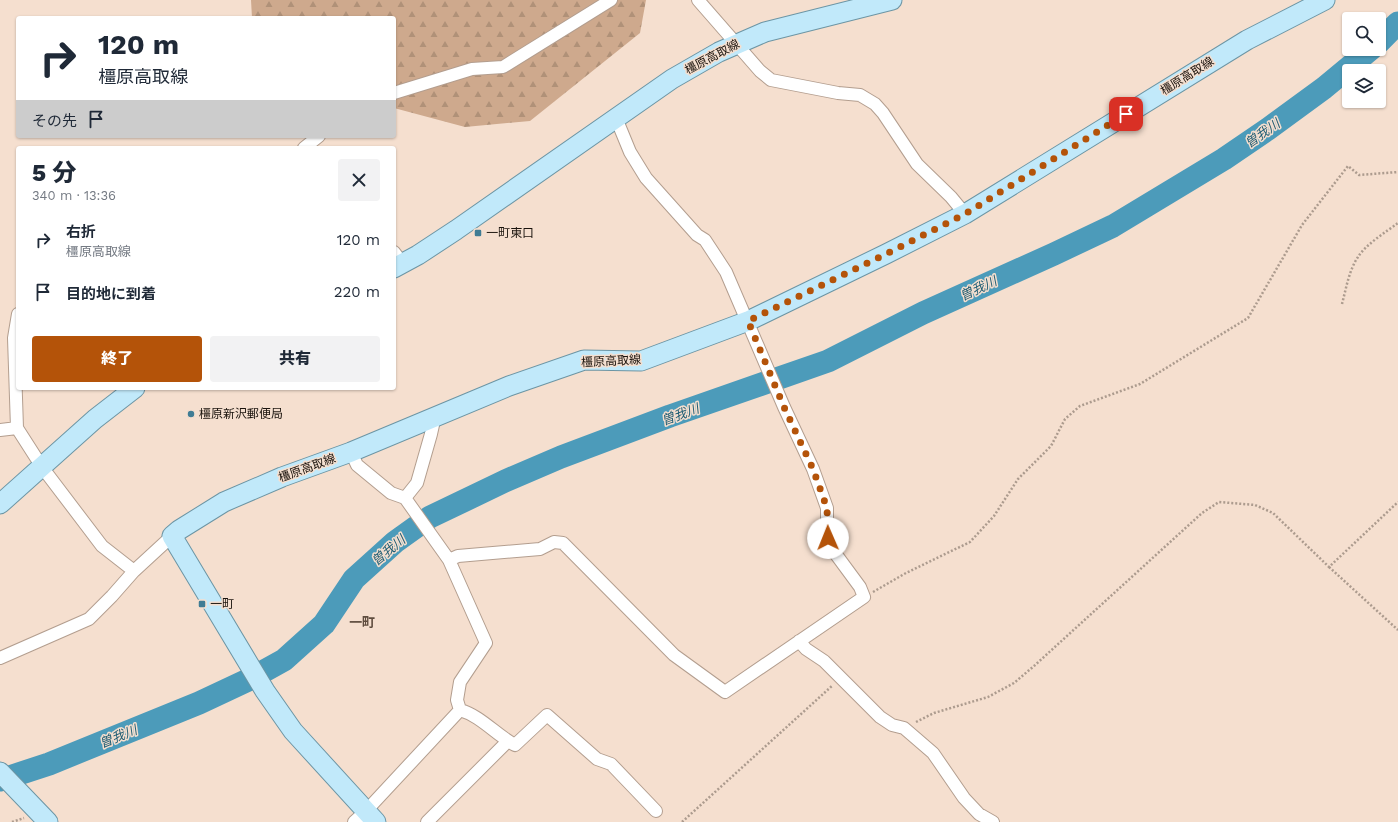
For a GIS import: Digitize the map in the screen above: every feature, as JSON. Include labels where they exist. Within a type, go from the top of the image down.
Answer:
[{"type":"main road","name":"橿原高取線","points":[[397,261],[456,230],[672,79],[713,55],[765,32],[892,0]]},
{"type":"main road","name":"橿原高取線","points":[[172,536],[224,502],[282,476],[351,452],[509,386],[584,360],[641,361],[748,321],[965,214],[1247,40],[1325,0]]},
{"type":"main road","points":[[0,504],[95,419],[132,390]]},
{"type":"main road","points":[[172,536],[265,691],[293,731],[365,818]]},
{"type":"main road","points":[[0,772],[48,822]]},
{"type":"street","points":[[396,91],[472,69],[503,66],[611,0]]},
{"type":"street","points":[[698,0],[760,71],[771,80],[838,93],[860,95],[875,104],[883,113],[917,164],[951,197],[965,214]]},
{"type":"street","points":[[449,560],[458,556],[540,549],[554,542],[563,543],[674,656],[726,692],[864,597],[860,587],[832,549],[828,538],[827,508],[813,469],[782,403],[726,272],[705,240],[697,235],[646,178],[630,152],[616,118]]},
{"type":"street","points":[[306,146],[316,138]]},
{"type":"street","points":[[16,326],[14,338],[17,428],[42,467],[102,546],[134,571]]},
{"type":"street","points":[[407,500],[417,483],[435,416]]},
{"type":"street","points":[[0,430],[17,428]]},
{"type":"street","points":[[351,452],[357,465],[391,493],[407,500],[449,560],[486,643],[460,682],[457,700],[460,710]]},
{"type":"street","points":[[0,658],[89,619],[134,571],[172,536]]},
{"type":"street","points":[[799,641],[806,649],[824,661],[880,717],[892,725],[904,728],[933,753],[964,798],[979,814],[993,822]]},
{"type":"street","points":[[460,710],[470,713],[515,745],[547,715],[597,759],[611,764],[656,811]]},
{"type":"street","points":[[365,818],[460,710]]},
{"type":"street","points":[[427,822],[508,741]]},
{"type":"path","points":[[864,597],[906,573],[970,542],[994,516],[1018,479],[1051,446],[1065,419],[1080,406],[1140,384],[1248,318],[1302,225],[1348,166],[1359,175],[1398,172]]},
{"type":"path","points":[[1342,304],[1353,266],[1358,257],[1365,249],[1398,223]]},
{"type":"path","points":[[904,728],[934,713],[988,697],[1014,683],[1202,513],[1219,502],[1255,505],[1273,513],[1328,567],[1398,630]]},
{"type":"path","points":[[1328,567],[1398,502]]},
{"type":"path","points":[[682,822],[741,770],[840,678]]},
{"type":"green space","points":[[251,0],[646,0],[640,33],[530,121],[465,127],[396,109],[396,16],[252,16]]},
{"type":"waterway","name":"曽我川","points":[[1386,35],[1398,23]]},
{"type":"waterway","name":"曽我川","points":[[0,780],[49,764],[199,703],[248,680],[284,660],[324,624],[354,579],[395,542],[430,517],[505,481],[561,457],[670,416],[828,361],[923,313],[1113,226],[1224,159],[1324,88],[1363,56]]},
{"type":"place","name":"一町東口","points":[[478,233]]},
{"type":"place","name":"橿原新沢郵便局","points":[[191,414]]},
{"type":"place","name":"一町","points":[[202,604]]},
{"type":"district","name":"一町","points":[[362,622]]},
{"type":"route","points":[[828,538],[827,508],[813,469],[784,407],[748,321],[965,214],[1126,114]]}]
